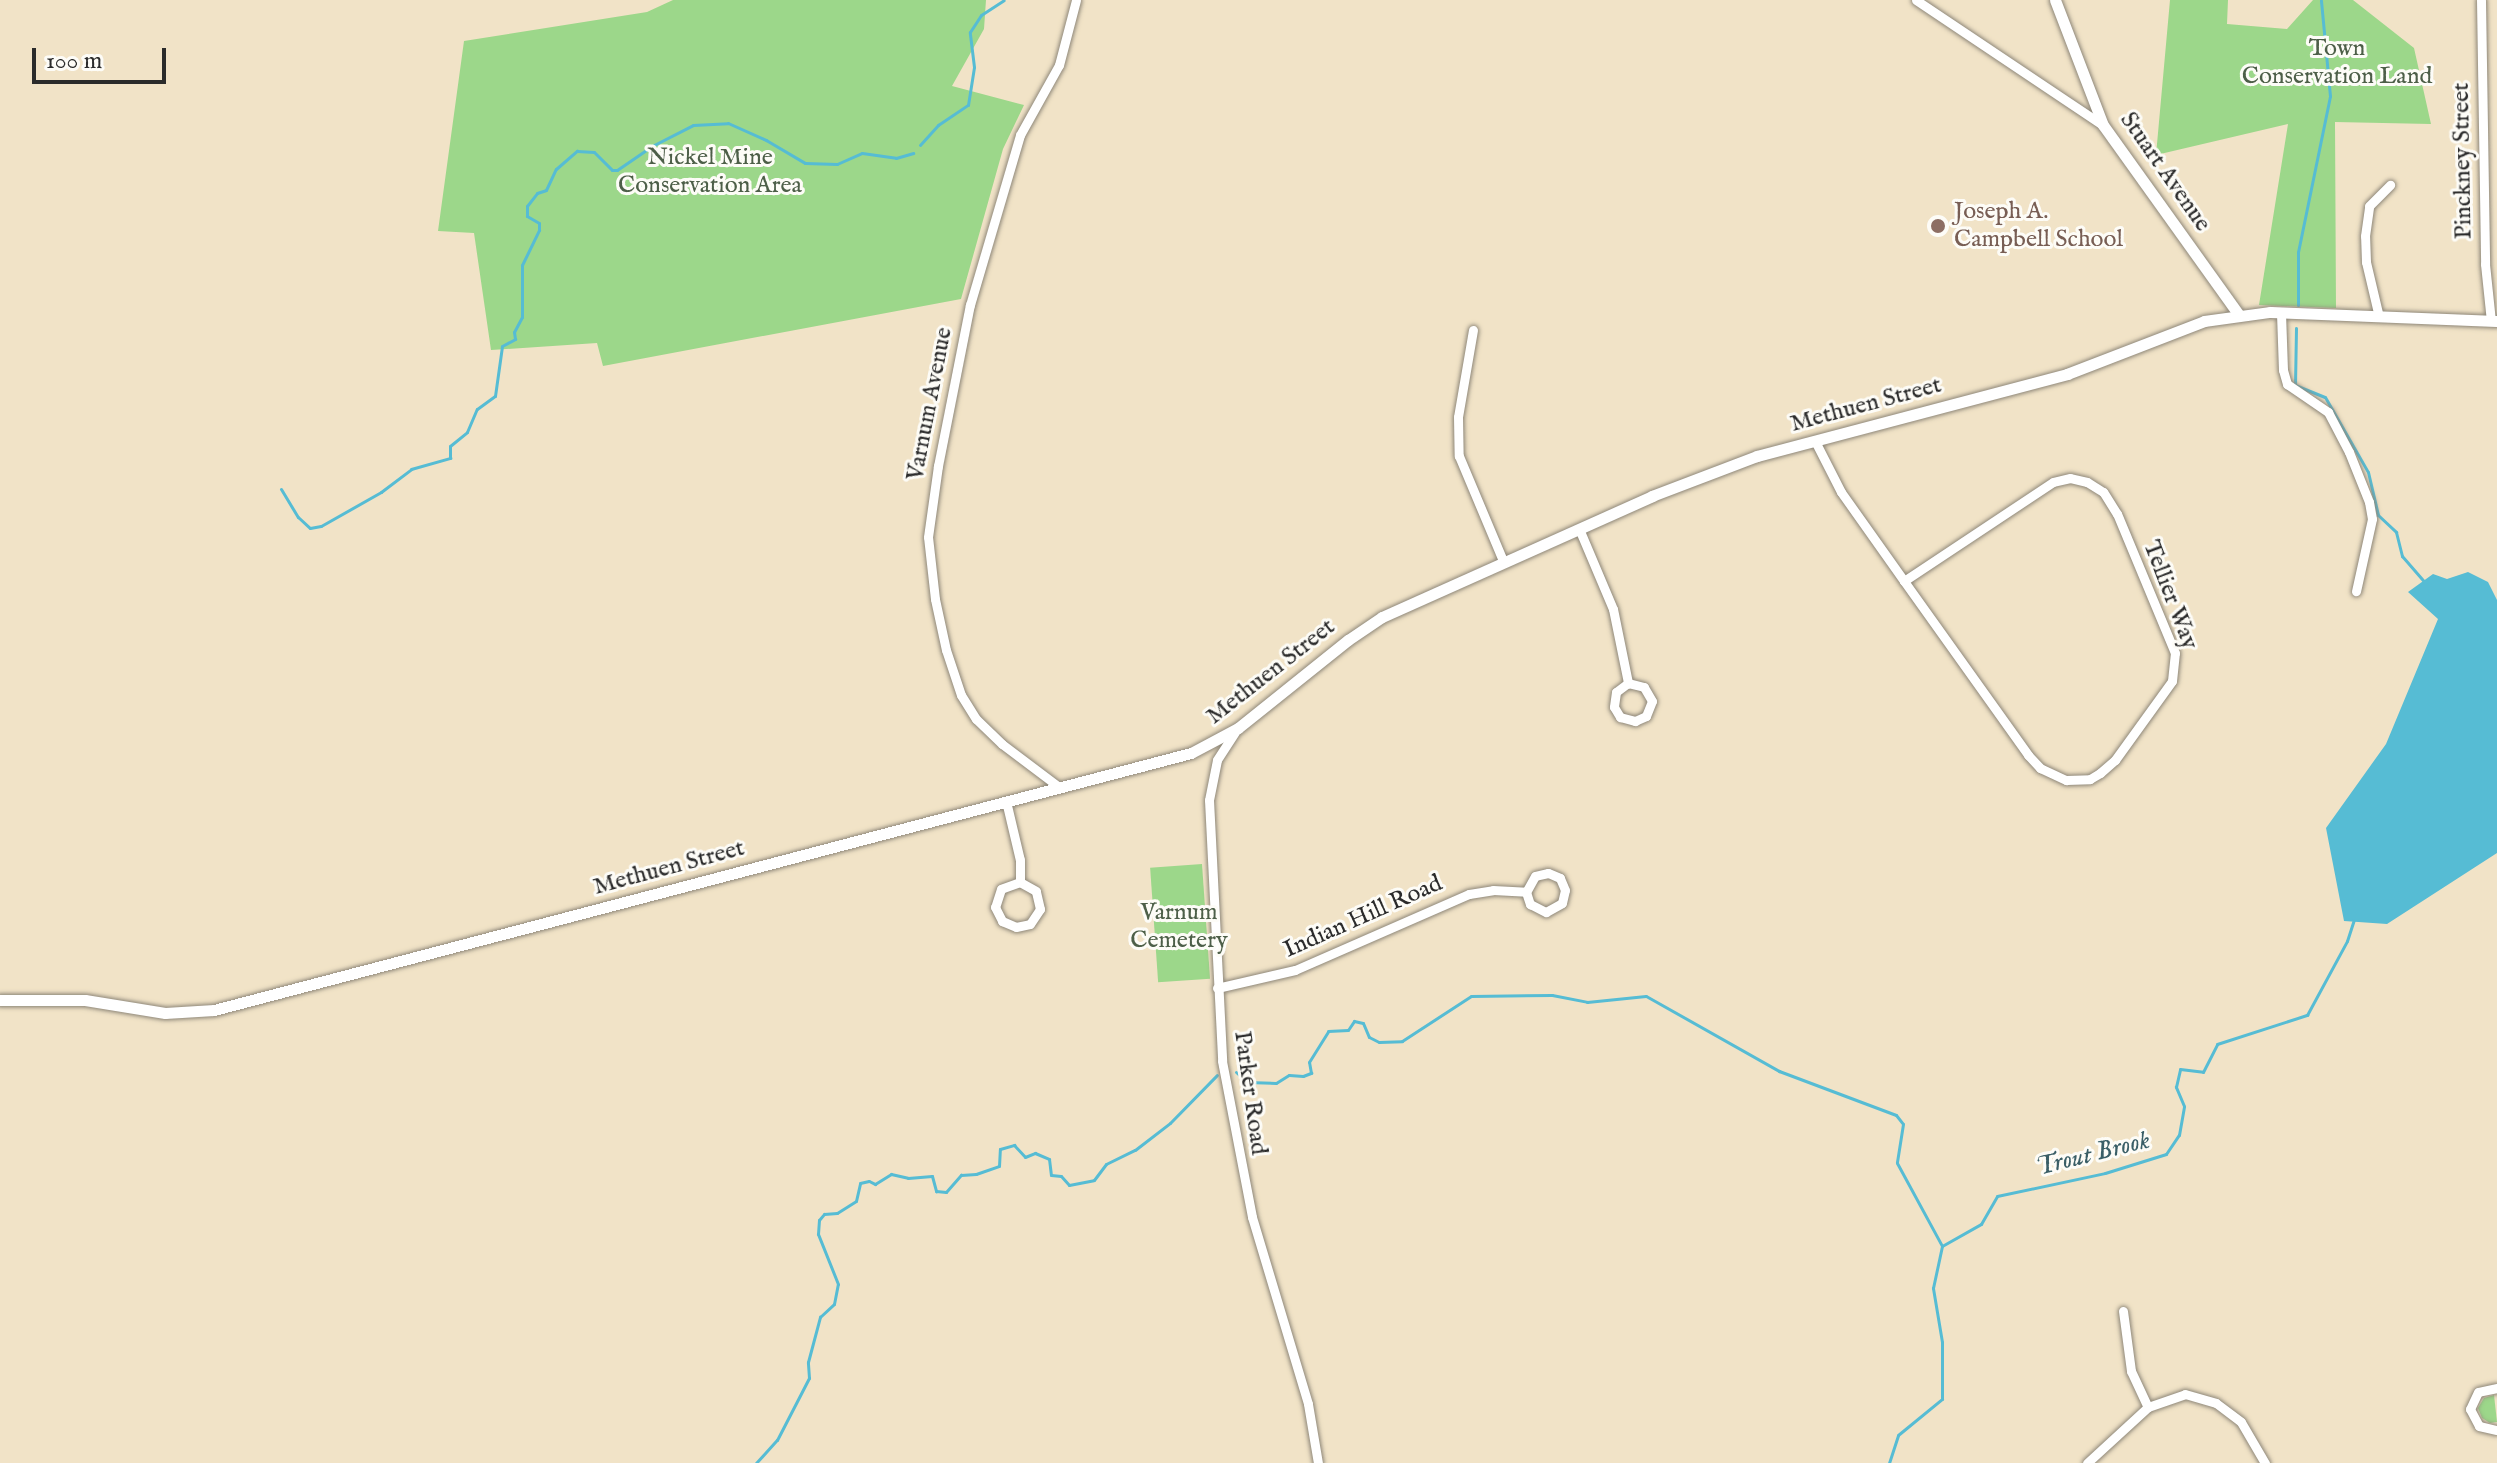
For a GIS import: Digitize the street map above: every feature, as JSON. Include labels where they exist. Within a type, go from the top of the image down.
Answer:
[{"type":"street","name":"Varnum Avenue","points":[[1059,787],[1002,744],[976,719],[961,695],[946,650],[935,599],[928,537],[938,466],[970,305],[1020,135],[1059,65],[1076,0]]},
{"type":"street","points":[[1916,0],[2103,125]]},
{"type":"street","name":"Stuart Avenue","points":[[2055,0],[2103,125],[2239,315]]},
{"type":"street","name":"Pinckney Street","points":[[2481,0],[2485,264],[2494,321]]},
{"type":"street","points":[[2379,317],[2366,262],[2365,236],[2369,206],[2390,185]]},
{"type":"street","name":"Methuen Street","points":[[0,1000],[85,1000],[165,1013],[214,1010],[1191,753],[1240,726],[1348,640],[1382,617],[1726,466],[2067,374],[2184,327],[2239,315],[2281,313],[2494,321]]},
{"type":"street","points":[[2281,313],[2283,370],[2287,384],[2328,412],[2349,452],[2369,502],[2372,519],[2356,591]]},
{"type":"street","points":[[1473,330],[1458,417],[1459,456],[1504,563]]},
{"type":"street","name":"Tellier Way","points":[[1815,441],[1831,477],[1904,581],[2028,755],[2054,776],[2066,780],[2090,779],[2107,768],[2161,701],[2172,681],[2175,653],[2117,514],[2103,492],[2087,482],[2070,478],[2053,482],[1904,581]]},
{"type":"street","points":[[1580,531],[1613,609],[1628,683]]},
{"type":"street","points":[[1628,683],[1644,687],[1651,697],[1648,713],[1635,721],[1620,717],[1614,707],[1616,692],[1628,683]]},
{"type":"street","name":"Parker Road","points":[[1240,726],[1223,748],[1210,784],[1222,1061],[1237,1153],[1262,1255],[1308,1404],[1318,1463]]},
{"type":"street","points":[[1006,801],[1020,860],[1020,882]]},
{"type":"street","name":"Indian Hill Road","points":[[1548,873],[1560,878],[1565,890],[1562,903],[1546,912],[1534,908],[1526,892],[1535,876],[1548,873]]},
{"type":"street","points":[[1020,882],[1033,888],[1040,904],[1033,921],[1016,927],[1002,921],[995,903],[1001,889],[1020,882]]},
{"type":"street","name":"Indian Hill Road","points":[[1217,988],[1295,970],[1452,899],[1481,891],[1526,892]]},
{"type":"street","points":[[2123,1311],[2131,1371],[2148,1407]]},
{"type":"street","points":[[2497,1388],[2478,1392],[2470,1409],[2479,1426],[2497,1430]]},
{"type":"street","points":[[2087,1463],[2148,1407],[2185,1394],[2216,1403],[2241,1422],[2265,1463]]},
{"type":"green space","name":"Nickel Mine Conservation Area","points":[[673,0],[986,0],[984,29],[952,86],[1024,105],[1003,149],[961,299],[603,366],[597,343],[491,350],[474,233],[438,231],[464,41],[647,12]]},
{"type":"green space","name":"Town Conservation Land","points":[[2170,0],[2228,0],[2227,24],[2287,29],[2313,0],[2353,0],[2414,48],[2431,124],[2335,122],[2336,308],[2259,305],[2288,124],[2156,155]]},
{"type":"green space","name":"Varnum Cemetery","points":[[1202,864],[1210,979],[1158,982],[1150,868]]},
{"type":"green space","points":[[2494,1395],[2497,1422],[2490,1423],[2482,1418],[2478,1408],[2484,1398]]},
{"type":"water","points":[[2468,572],[2488,582],[2497,600],[2497,853],[2387,924],[2344,921],[2326,828],[2386,744],[2438,619],[2408,592],[2433,574],[2447,579]]},
{"type":"waterway","points":[[920,145],[938,125],[968,105],[974,67],[970,32],[981,15],[1004,0]]},
{"type":"waterway","points":[[2298,305],[2298,252],[2330,96],[2321,0]]},
{"type":"waterway","points":[[281,489],[298,517],[310,528],[321,526],[381,492],[411,469],[450,458],[450,446],[467,432],[477,409],[495,396],[502,346],[515,339],[514,332],[522,317],[522,265],[539,230],[539,223],[527,216],[527,206],[537,193],[546,190],[556,169],[577,151],[594,152],[612,170],[617,170],[652,146],[693,125],[728,123],[766,140],[805,163],[837,164],[862,153],[896,158],[913,153]]},
{"type":"waterway","points":[[2296,328],[2295,385],[2325,397],[2368,472],[2378,515],[2396,532],[2402,556],[2426,584]]},
{"type":"waterway","name":"Trout Brook","points":[[1889,1463],[1898,1435],[1942,1399],[1942,1342],[1933,1288],[1942,1246],[1981,1224],[1997,1196],[2105,1173],[2166,1154],[2179,1135],[2184,1106],[2176,1087],[2180,1069],[2203,1072],[2217,1044],[2307,1015],[2347,941],[2354,920]]},
{"type":"waterway","points":[[1236,1072],[1247,1082],[1276,1083],[1289,1075],[1303,1076],[1311,1073],[1309,1062],[1328,1031],[1348,1030],[1354,1021],[1363,1023],[1369,1037],[1379,1042],[1402,1041],[1471,996],[1552,995],[1587,1002],[1646,996],[1779,1071],[1896,1115],[1903,1124],[1897,1163],[1942,1246]]},
{"type":"waterway","points":[[756,1463],[777,1440],[809,1378],[808,1362],[820,1317],[834,1304],[838,1284],[818,1234],[819,1220],[824,1214],[837,1213],[856,1201],[860,1183],[869,1181],[875,1184],[891,1174],[908,1178],[932,1176],[936,1191],[946,1192],[961,1175],[976,1174],[999,1166],[1000,1149],[1014,1145],[1025,1157],[1035,1153],[1049,1159],[1051,1175],[1061,1176],[1069,1185],[1094,1180],[1106,1164],[1135,1150],[1170,1123],[1217,1075]]},
{"type":"place","name":"Joseph A. Campbell School","points":[[1938,226]]}]
